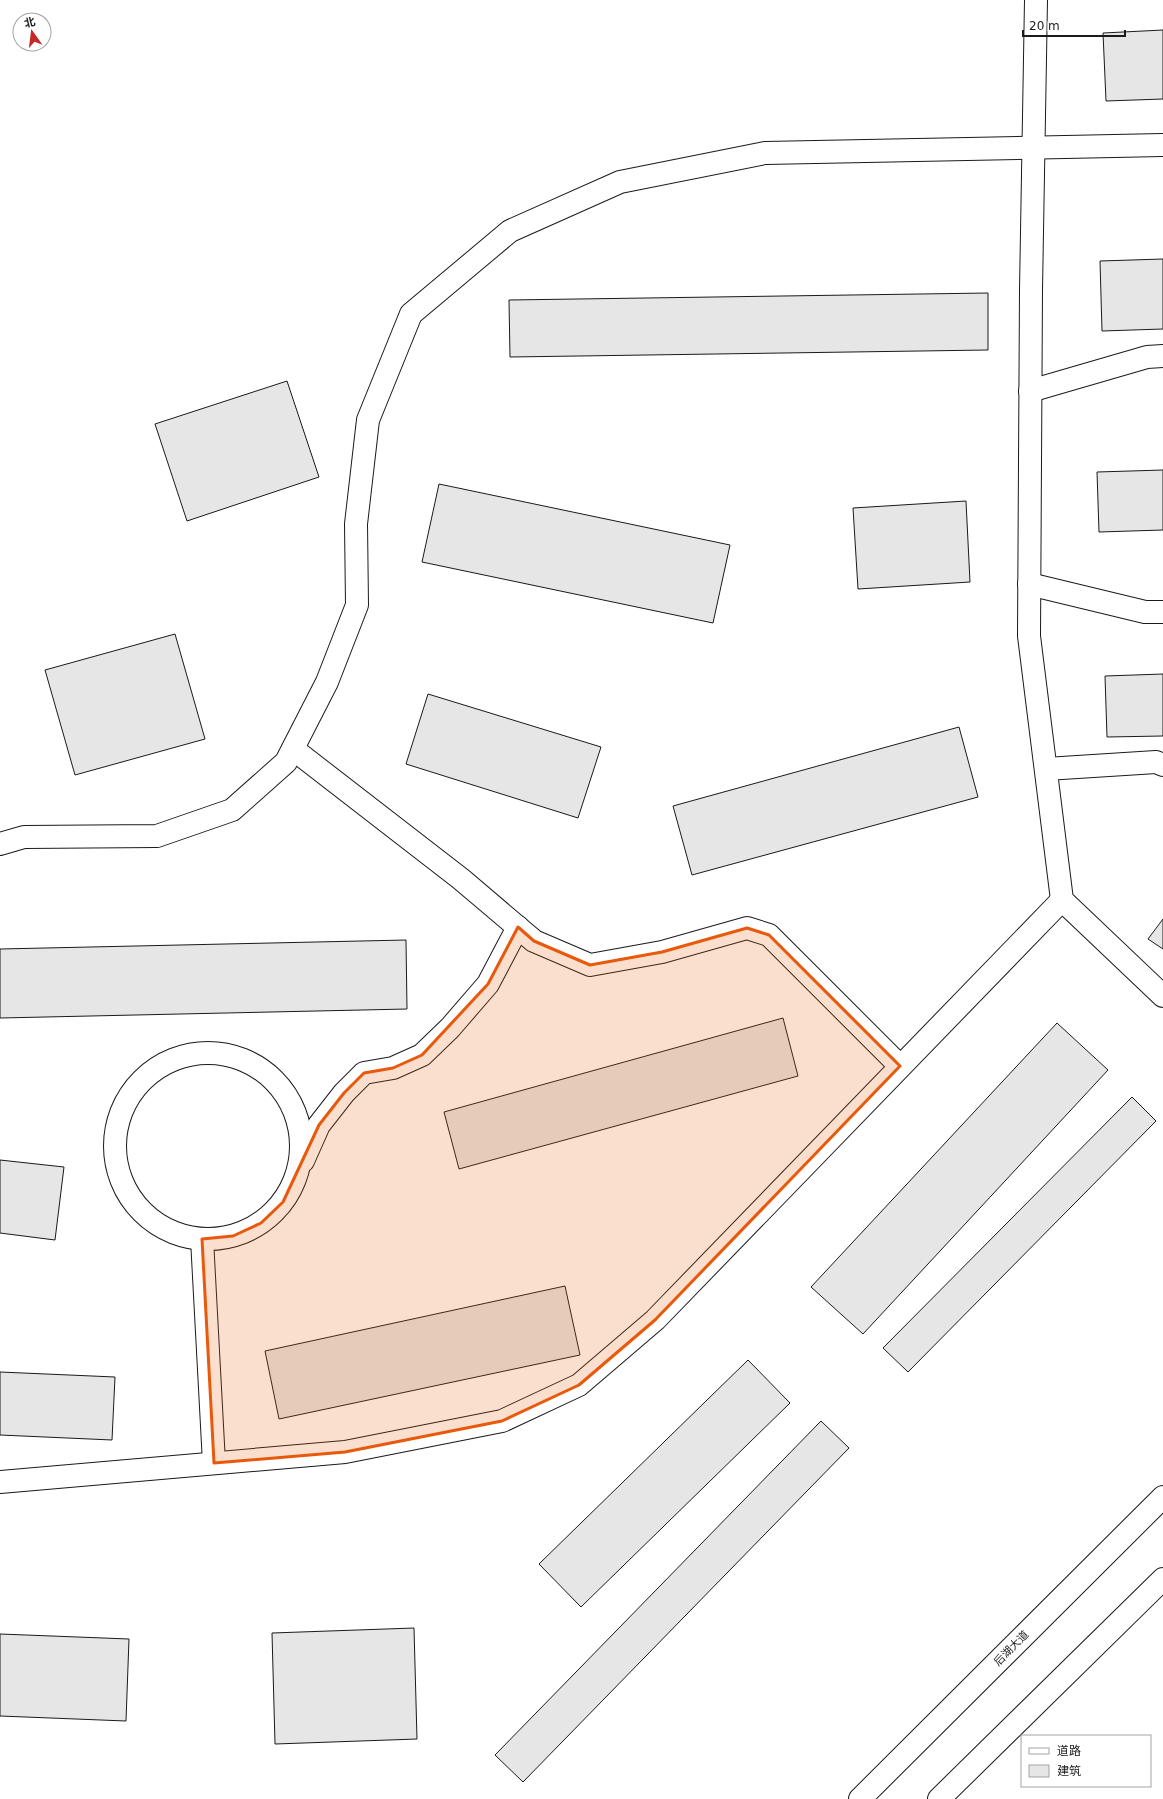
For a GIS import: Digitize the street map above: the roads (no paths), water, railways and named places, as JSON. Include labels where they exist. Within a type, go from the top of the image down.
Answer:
[{"type":"street","points":[[1036,0],[1030,391],[1029,636],[1062,900],[1163,996]]},
{"type":"street","points":[[0,844],[24,837],[157,836],[232,810],[286,762],[327,682],[357,605],[356,524],[368,420],[411,314],[510,231],[620,182],[765,153],[1163,145]]},
{"type":"street","points":[[1030,391],[1147,357],[1163,356]]},
{"type":"street","points":[[1029,584],[1145,612],[1163,612]]},
{"type":"street","points":[[293,749],[461,879],[534,941],[590,965],[662,952],[747,928],[769,935],[900,1066]]},
{"type":"street","points":[[1046,769],[1156,762],[1163,765]]},
{"type":"street","points":[[0,1482],[345,1452],[502,1421],[579,1385],[654,1320],[1062,900]]},
{"type":"street","points":[[297,1175],[301,1146],[296,1115],[281,1088],[258,1068],[229,1056],[198,1053],[168,1062],[142,1080],[124,1105],[115,1135],[116,1166],[127,1194],[146,1217],[173,1233],[202,1239],[233,1236],[260,1223],[282,1202],[297,1175],[319,1125],[344,1093],[364,1073],[393,1068],[422,1055],[450,1028],[488,984],[518,927]]},
{"type":"street","points":[[202,1239],[214,1464]]},
{"type":"street","name":"后湖大道","points":[[860,1799],[1163,1497]]},
{"type":"street","points":[[939,1799],[1163,1579]]}]
